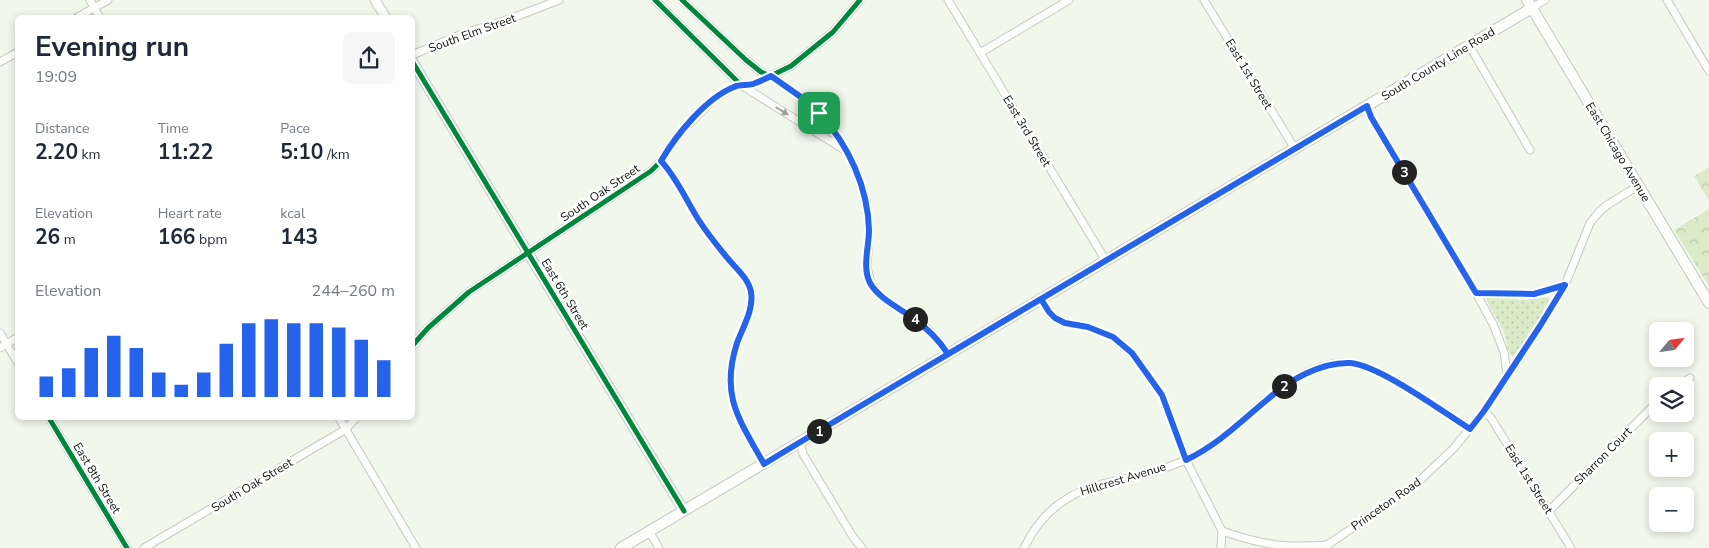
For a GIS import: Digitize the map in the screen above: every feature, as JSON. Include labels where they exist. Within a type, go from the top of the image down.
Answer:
[{"type":"main road","name":"South County Line Road","points":[[621,548],[1469,45],[1529,4]]},
{"type":"main road","name":"East Chicago Avenue","points":[[1529,4],[1709,303]]},
{"type":"street","points":[[90,0],[98,15]]},
{"type":"street","points":[[81,15],[108,0]]},
{"type":"street","points":[[375,0],[384,15]]},
{"type":"street","name":"South Elm Street","points":[[415,55],[462,34],[559,0]]},
{"type":"street","points":[[655,0],[741,85],[847,152]]},
{"type":"street","points":[[682,0],[746,60],[761,72],[771,76],[808,102],[830,124],[847,152],[866,200],[869,231],[867,267],[871,284],[879,294],[929,330],[942,344],[948,354]]},
{"type":"street","name":"South Oak Street","points":[[415,343],[449,308],[469,292],[651,171],[661,161],[677,136],[692,119],[725,92],[741,85],[752,85],[771,76],[791,66],[818,46],[848,16],[860,0]]},
{"type":"street","name":"East 3rd Street","points":[[948,0],[1106,261]]},
{"type":"street","points":[[980,53],[1069,0]]},
{"type":"street","name":"East 1st Street","points":[[1204,0],[1295,149]]},
{"type":"street","points":[[1529,4],[1545,0]]},
{"type":"street","points":[[1667,0],[1709,71]]},
{"type":"street","points":[[1469,45],[1530,150]]},
{"type":"street","points":[[0,62],[15,54]]},
{"type":"street","name":"East 6th Street","points":[[415,66],[684,511]]},
{"type":"street","points":[[1367,106],[1371,117],[1494,324],[1504,352],[1507,374]]},
{"type":"street","points":[[661,161],[670,171],[698,220],[749,285],[752,302],[737,343],[730,372],[730,382],[732,404],[764,464]]},
{"type":"street","name":"Princeton Road","points":[[1326,547],[1414,486],[1454,448],[1484,411],[1565,285],[1590,223],[1607,205],[1638,186]]},
{"type":"street","points":[[1476,293],[1534,294],[1565,285]]},
{"type":"street","points":[[1041,299],[1055,318],[1065,323],[1088,327],[1113,337],[1132,353],[1162,395],[1186,460],[1222,530],[1221,548]]},
{"type":"street","points":[[0,333],[3,346],[15,360]]},
{"type":"street","points":[[3,346],[15,340]]},
{"type":"street","name":"Hillcrest Avenue","points":[[1024,548],[1031,533],[1053,507],[1085,488],[1151,473],[1186,460],[1218,441],[1288,384],[1326,366],[1349,363],[1365,366],[1398,383],[1470,429]]},
{"type":"street","name":"Sharron Court","points":[[1548,511],[1649,410]]},
{"type":"street","name":"East 1st Street","points":[[1484,411],[1491,418],[1571,548]]},
{"type":"street","name":"East 8th Street","points":[[51,420],[127,548]]},
{"type":"street","points":[[340,420],[416,548]]},
{"type":"street","name":"South Oak Street","points":[[144,548],[346,429],[354,420]]},
{"type":"street","points":[[800,442],[803,454],[853,537],[862,548]]},
{"type":"street","points":[[1222,530],[1255,542],[1279,547],[1326,547]]},
{"type":"street","points":[[649,531],[659,548]]},
{"type":"green space","points":[[1709,167],[1709,201],[1694,176]]},
{"type":"green space","points":[[1709,209],[1709,286],[1674,230]]},
{"type":"green space","points":[[1545,297],[1550,300],[1541,318],[1515,357],[1510,355],[1503,330],[1487,301],[1487,298],[1525,300]]},
{"type":"cycle path","points":[[655,0],[741,85]]},
{"type":"cycle path","points":[[682,0],[746,60],[761,72],[771,76]]},
{"type":"cycle path","points":[[415,343],[428,328],[469,292],[651,171],[661,161],[677,136],[712,101],[733,87],[752,85],[791,66],[833,32],[860,0]]},
{"type":"cycle path","points":[[415,66],[684,511]]},
{"type":"cycle path","points":[[50,420],[127,548]]},
{"type":"route","points":[[819,113],[808,102],[771,76],[752,85],[733,87],[712,101],[692,119],[677,136],[661,161],[670,171],[698,220],[749,285],[752,302],[737,343],[730,372],[730,382],[732,404],[764,464],[948,354],[1041,299],[1049,312],[1055,318],[1065,323],[1088,327],[1113,337],[1132,353],[1162,395],[1186,460],[1218,441],[1288,384],[1326,366],[1349,363],[1365,366],[1398,383],[1470,429],[1484,411],[1565,285],[1534,294],[1476,293],[1371,117],[1367,106],[948,354],[942,344],[929,330],[879,294],[871,284],[867,272],[869,231],[866,200],[855,168],[847,152],[830,124],[819,113]]}]
